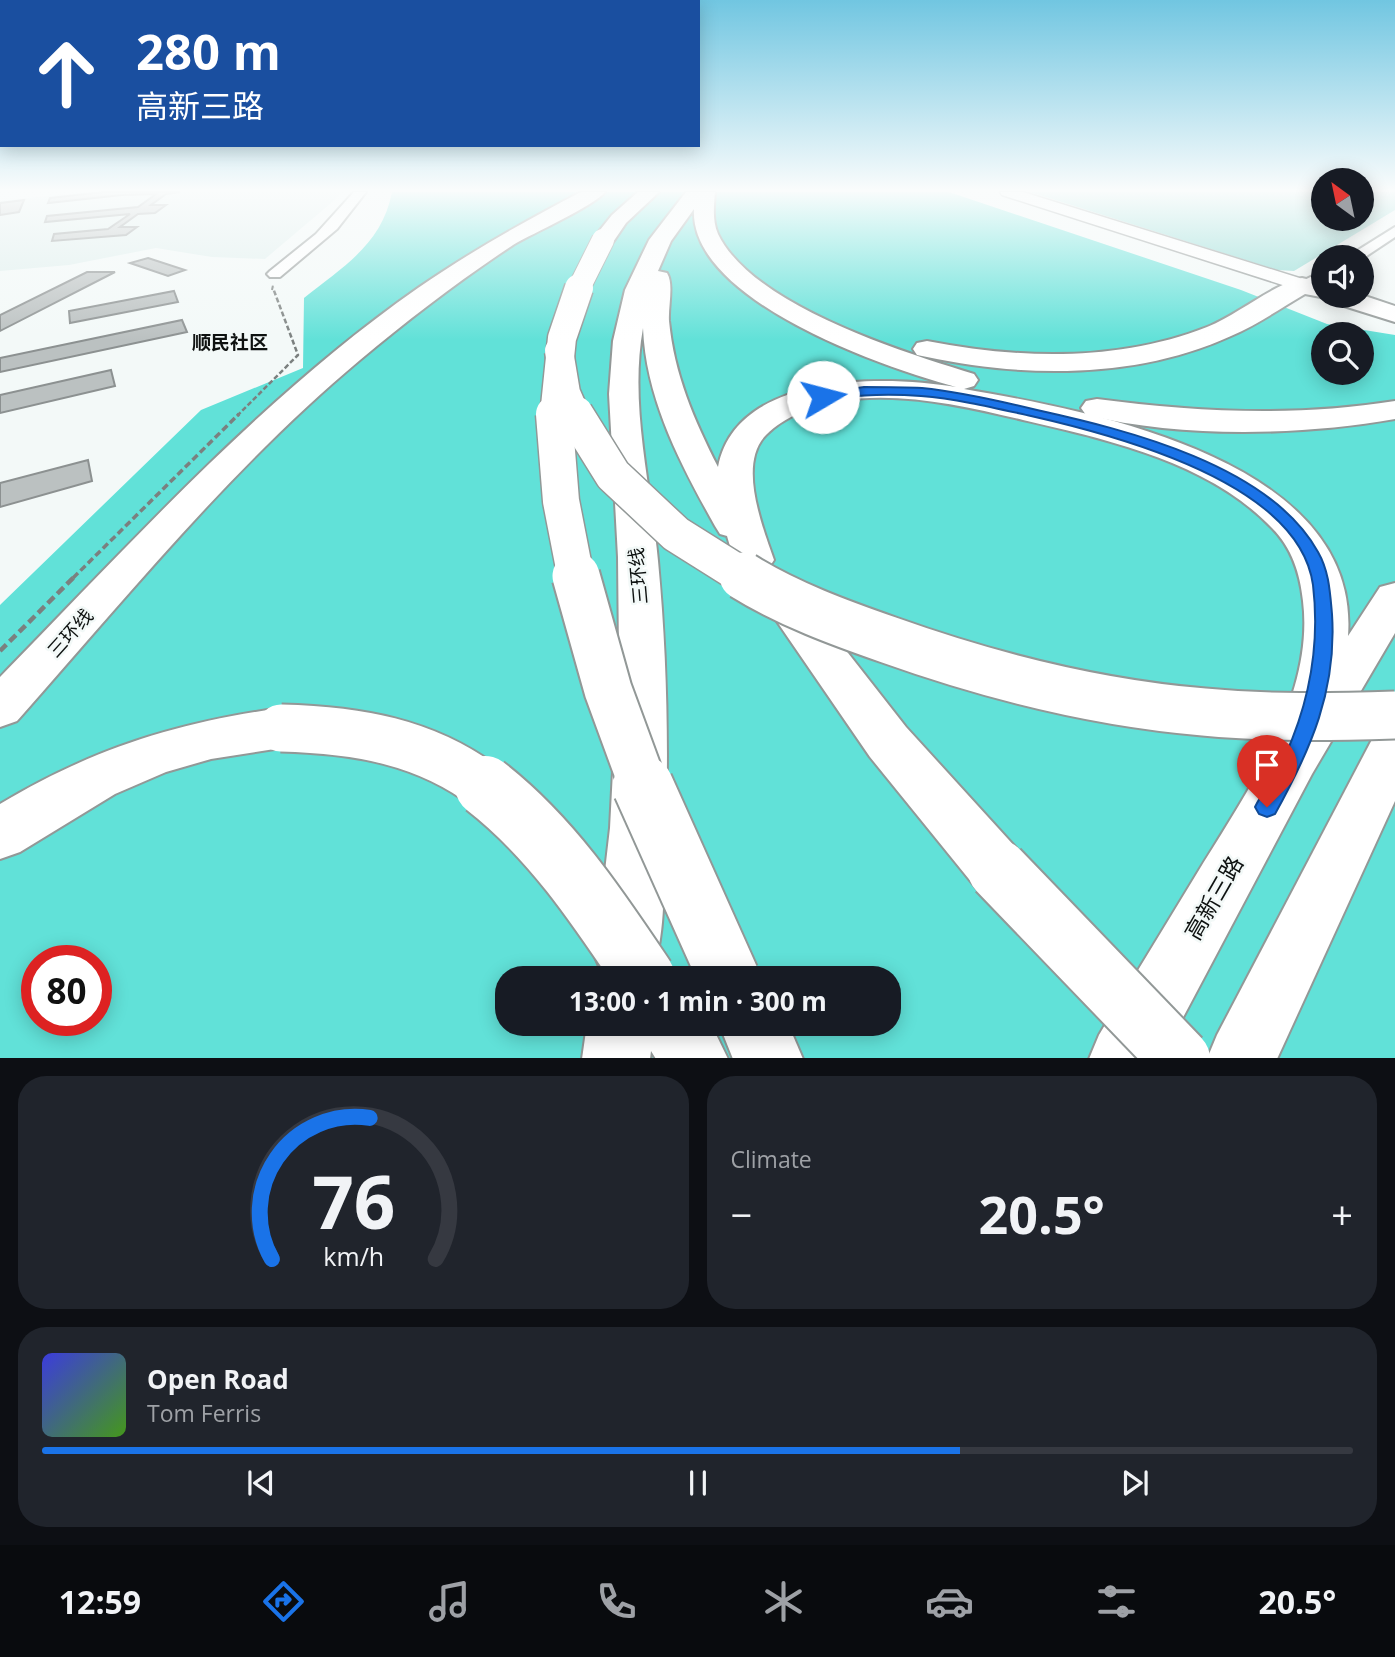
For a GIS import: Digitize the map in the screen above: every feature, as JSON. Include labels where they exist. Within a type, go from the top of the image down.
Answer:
[{"type":"highway","name":"三环线","points":[[0,708],[158,535],[240,452],[310,387],[372,335],[456,273],[505,241]]},
{"type":"highway","points":[[602,241],[572,304],[559,351],[554,402],[554,463],[566,538],[589,631],[618,725],[692,902],[723,966]]},
{"type":"highway","name":"三环线","points":[[626,966],[635,889],[643,675],[641,597],[626,460],[624,365],[628,332],[651,241]]},
{"type":"highway","points":[[659,241],[657,342],[662,370],[689,443],[754,560],[888,742],[998,870],[1179,1058]]},
{"type":"highway","points":[[711,241],[734,271],[781,305],[835,334],[886,355],[995,389],[1062,403],[1191,419],[1272,421],[1336,418],[1395,410]]},
{"type":"highway","points":[[781,305],[845,328],[933,351],[1030,361],[1096,360],[1143,354],[1208,336],[1311,287]]},
{"type":"highway","points":[[1374,308],[1395,314]]},
{"type":"highway","points":[[559,351],[562,378],[571,407],[586,438],[643,507],[692,544],[748,580],[820,615],[903,647],[983,671],[1097,697],[1200,712],[1303,718],[1395,715]]},
{"type":"highway","points":[[754,560],[738,509],[736,486],[739,450],[748,433],[764,419],[785,408],[838,394],[864,391],[923,392],[996,404],[1094,426],[1183,456],[1250,491],[1296,532],[1311,554],[1321,583],[1325,645],[1318,688],[1294,759]]},
{"type":"highway","name":"高新三路","points":[[1124,1058],[1294,759],[1395,597]]},
{"type":"highway","points":[[0,834],[46,804],[120,768],[200,741],[281,728],[338,730],[391,740],[441,757],[485,784],[525,819],[567,864],[637,966]]},
{"type":"highway","points":[[1241,1058],[1395,746]]},
{"type":"highway","points":[[616,1058],[619,1036]]},
{"type":"highway","points":[[680,1036],[693,1058]]},
{"type":"highway","points":[[758,1036],[769,1058]]},
{"type":"street","points":[[275,274],[318,241]]},
{"type":"street","points":[[1173,241],[1311,283]]},
{"type":"path","points":[[0,651],[298,355],[272,292],[275,274]]},
{"type":"shaded area","points":[[0,241],[286,241],[265,259],[212,257],[156,248],[69,265],[0,271]]},
{"type":"shaded area","points":[[369,241],[1096,241],[1241,290],[1322,322],[1311,322],[1311,385],[1374,385],[1374,332],[1395,335],[1395,1058],[0,1058],[0,605],[201,410],[303,368],[304,298],[347,264]]},
{"type":"shaded area","points":[[1186,241],[1343,241],[1337,245],[1311,245],[1311,261],[1294,271],[1277,270]]},
{"type":"building","points":[[148,258],[185,270],[168,276],[130,263]]},
{"type":"building","points":[[87,272],[115,272],[0,331],[0,315]]},
{"type":"building","points":[[174,291],[178,302],[70,323],[69,311]]},
{"type":"building","points":[[182,320],[187,332],[0,372],[0,358]]},
{"type":"building","points":[[111,370],[115,386],[0,413],[0,395]]},
{"type":"building","points":[[88,460],[92,481],[0,507],[0,483]]},
{"type":"district","name":"顺民社区","points":[[230,342]]},
{"type":"route","points":[[823,397],[864,391],[923,392],[996,404],[1094,426],[1183,456],[1250,491],[1273,509],[1296,532],[1311,554],[1321,583],[1325,645],[1318,688],[1294,759],[1267,807]]}]
